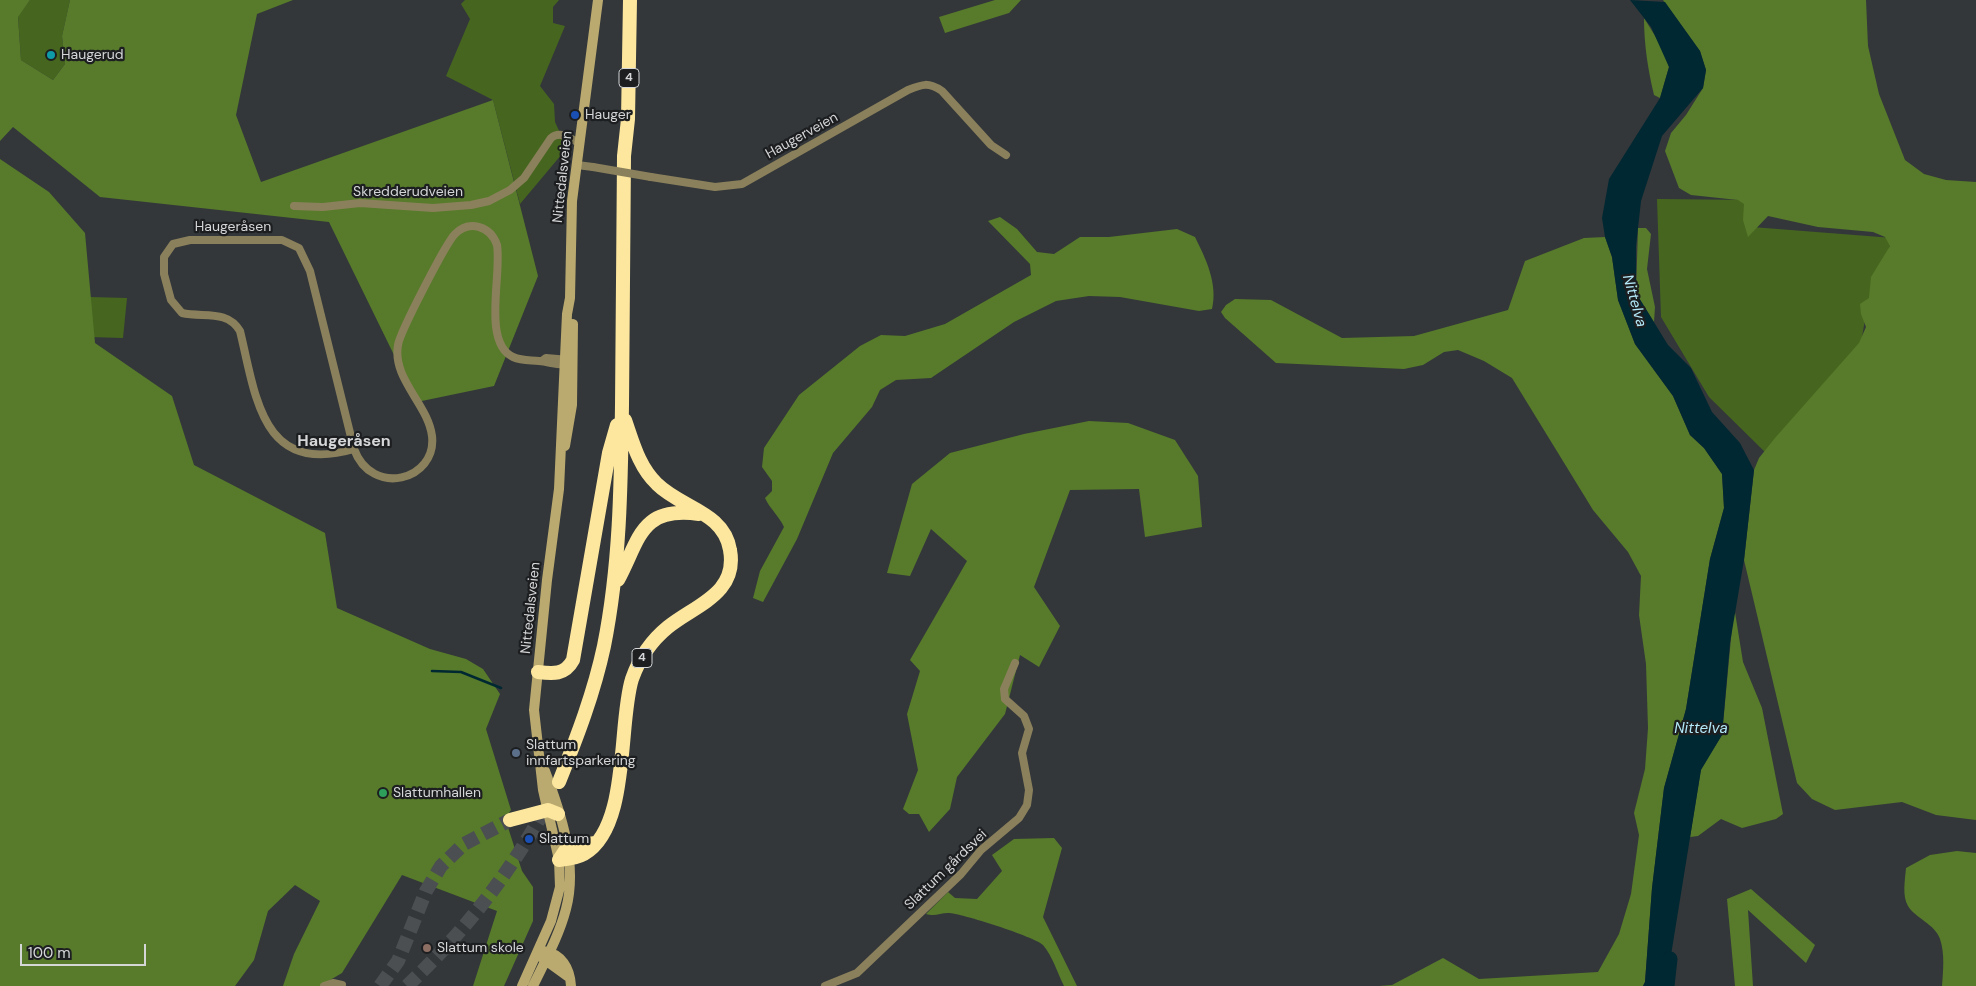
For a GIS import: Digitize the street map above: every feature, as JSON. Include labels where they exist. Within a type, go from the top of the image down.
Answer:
[{"type":"highway","name":"4","points":[[559,782],[578,735],[596,680],[614,588],[620,511],[622,410],[624,156],[621,119],[623,0]]},
{"type":"highway","name":"4","points":[[624,156],[628,119],[630,0]]},
{"type":"highway","name":"4","points":[[565,856],[596,842],[607,823],[617,794],[628,696],[640,661],[652,643],[667,628],[716,595],[728,575],[731,558],[727,540],[719,526],[705,515],[668,494],[651,478],[638,458],[622,410]]},
{"type":"highway","name":"4","points":[[538,672],[560,673],[570,664],[574,654],[609,453],[622,410]]},
{"type":"highway","name":"4","points":[[614,588],[634,543],[650,523],[661,516],[677,512],[705,515]]},
{"type":"highway","points":[[510,820],[553,812]]},
{"type":"main road","name":"Nittedalsveien","points":[[533,986],[567,907],[570,888],[565,856],[553,812],[534,719],[561,460],[568,362],[572,209],[598,0]]},
{"type":"main road","name":"Nittedalsveien","points":[[522,986],[551,921],[559,895],[565,856]]},
{"type":"main road","points":[[537,952],[547,957],[570,982]]},
{"type":"street","name":"Haugerveien","points":[[576,165],[714,187],[742,184],[908,90],[924,83],[932,85],[942,92],[991,145],[1006,155]]},
{"type":"street","name":"Skredderudveien","points":[[294,206],[323,207],[360,203],[433,208],[480,204],[502,196],[517,184],[556,134],[563,134],[580,143]]},
{"type":"street","name":"Haugeråsen","points":[[354,449],[319,454],[308,453],[290,447],[268,428],[258,404],[240,330],[237,325],[226,317],[182,313],[171,300],[163,264],[164,257],[173,244],[190,240],[282,240],[299,248],[310,271],[354,449],[358,460],[366,470],[374,475],[392,479],[402,478],[418,470],[432,445],[430,426],[398,361],[398,342],[453,236],[462,228],[469,226],[484,228],[491,233],[497,245],[496,325],[497,339],[501,347],[517,358],[542,361],[546,358],[568,362]]},
{"type":"street","name":"Slattum gårdsvei","points":[[825,986],[856,973],[948,887],[981,850],[1019,818],[1027,805],[1029,790],[1022,753],[1029,729],[1024,716],[1005,699],[1004,689],[1015,663]]},
{"type":"street","points":[[324,986],[333,983],[342,985]]},
{"type":"green space","points":[[0,0],[30,0],[18,17],[21,60],[53,80],[65,64],[62,36],[70,0],[293,0],[257,14],[236,115],[261,182],[493,100],[538,276],[494,386],[417,402],[329,222],[100,197],[13,127],[0,141]]},
{"type":"green space","points":[[30,0],[70,0],[62,36],[65,64],[53,80],[21,60],[18,16]]},
{"type":"green space","points":[[465,0],[559,0],[553,7],[553,23],[565,26],[540,86],[554,104],[555,122],[567,148],[520,204],[493,100],[446,76],[470,19],[461,4]]},
{"type":"green space","points":[[995,0],[1021,0],[1009,13],[945,33],[939,17]]},
{"type":"green space","points":[[1663,0],[1866,0],[1868,46],[1879,94],[1905,160],[1924,174],[1946,180],[1976,182],[1976,820],[1936,815],[1902,802],[1835,810],[1812,799],[1797,783],[1744,560],[1754,470],[1759,458],[1775,438],[1859,343],[1866,327],[1861,314],[1860,304],[1869,298],[1871,277],[1890,246],[1885,237],[1873,232],[1818,227],[1768,216],[1748,237],[1743,220],[1744,204],[1738,200],[1691,195],[1679,188],[1665,151],[1671,133],[1686,115],[1703,88],[1706,70],[1700,51]]},
{"type":"green space","points":[[1644,18],[1662,47],[1669,67],[1660,98],[1654,95],[1650,76]]},
{"type":"green space","points":[[0,159],[49,192],[85,233],[95,343],[172,396],[194,465],[325,533],[337,608],[430,649],[466,659],[483,669],[500,694],[486,729],[511,810],[505,818],[522,871],[533,887],[533,921],[504,986],[473,986],[497,911],[402,875],[342,973],[320,986],[283,986],[294,954],[320,901],[295,885],[268,911],[254,960],[235,986],[0,986]]},
{"type":"green space","points":[[1657,199],[1752,200],[1752,227],[1893,238],[1868,303],[1860,348],[1770,457],[1709,397],[1661,317]]},
{"type":"green space","points":[[1000,217],[1017,229],[1037,252],[1054,254],[1080,237],[1109,237],[1177,229],[1195,237],[1203,254],[1212,281],[1212,309],[1199,311],[1120,297],[1089,296],[1056,301],[1014,322],[931,378],[896,380],[880,390],[872,407],[833,453],[797,539],[763,602],[753,598],[760,571],[784,527],[765,498],[772,491],[772,481],[762,467],[764,448],[799,395],[860,346],[881,335],[905,336],[945,324],[1031,275],[1030,264],[988,221]]},
{"type":"green space","points":[[1638,228],[1646,228],[1651,234],[1647,269],[1655,307],[1654,322],[1636,293]]},
{"type":"green space","points":[[1605,237],[1612,257],[1618,300],[1635,344],[1673,396],[1690,435],[1704,448],[1722,474],[1724,508],[1710,559],[1686,709],[1664,788],[1652,888],[1645,982],[1643,986],[1379,986],[1392,985],[1443,958],[1479,979],[1598,972],[1619,934],[1631,894],[1639,835],[1634,813],[1645,769],[1648,728],[1646,664],[1639,615],[1641,576],[1628,552],[1593,510],[1512,378],[1484,361],[1458,350],[1444,352],[1423,365],[1404,369],[1276,363],[1225,318],[1221,312],[1226,305],[1235,299],[1271,300],[1342,338],[1414,336],[1508,310],[1525,261],[1584,238]]},
{"type":"green space","points":[[89,297],[127,298],[123,338],[89,337]]},
{"type":"green space","points":[[1089,421],[1128,423],[1175,440],[1198,476],[1202,527],[1145,537],[1139,489],[1070,490],[1034,587],[1060,626],[1039,667],[1020,655],[1005,714],[957,777],[950,809],[929,832],[919,814],[909,814],[903,809],[918,770],[907,714],[920,671],[910,660],[967,561],[931,529],[910,576],[887,573],[912,484],[950,453],[1024,434]]},
{"type":"green space","points":[[1734,606],[1743,662],[1762,708],[1783,814],[1776,819],[1742,828],[1721,819],[1698,836],[1690,837],[1701,769],[1722,735]]},
{"type":"green space","points":[[1054,838],[1062,848],[1043,917],[1077,986],[1064,986],[1049,954],[1043,945],[1037,941],[1013,931],[955,914],[926,914],[948,892],[955,898],[977,899],[1002,871],[992,855],[1014,839]]},
{"type":"green space","points":[[1957,851],[1976,853],[1976,986],[1942,986],[1943,957],[1940,939],[1934,929],[1911,910],[1905,898],[1906,868],[1930,855]]},
{"type":"green space","points":[[1751,889],[1815,945],[1806,963],[1748,910],[1753,986],[1735,986],[1727,899]]},
{"type":"water","name":"Nittelva","points":[[1630,0],[1665,2],[1700,51],[1706,70],[1703,88],[1662,136],[1641,201],[1636,246],[1636,293],[1668,345],[1691,368],[1712,412],[1740,443],[1754,470],[1744,560],[1730,643],[1722,735],[1701,770],[1666,986],[1643,986],[1645,982],[1652,888],[1664,788],[1686,709],[1710,559],[1724,508],[1722,474],[1704,448],[1690,435],[1673,396],[1635,344],[1618,300],[1612,257],[1605,237],[1602,218],[1609,179],[1660,98],[1669,67],[1651,27]]},
{"type":"waterway","points":[[432,671],[461,672],[501,688]]},
{"type":"waterway","name":"Nittelva","points":[[1667,986],[1670,959]]},
{"type":"tunnel","points":[[407,986],[448,944],[485,900],[518,854],[548,803]]},
{"type":"tunnel","points":[[380,986],[398,961],[426,891],[441,866],[464,844],[510,820]]},
{"type":"place","name":"Haugerud","points":[[51,55]]},
{"type":"place","name":"Hauger","points":[[575,115]]},
{"type":"place","name":"Slattum innfartsparkering","points":[[516,753]]},
{"type":"place","name":"Slattumhallen","points":[[383,793]]},
{"type":"place","name":"Slattum","points":[[529,839]]},
{"type":"place","name":"Slattum skole","points":[[427,948]]},
{"type":"district","name":"Haugeråsen","points":[[344,442]]}]
